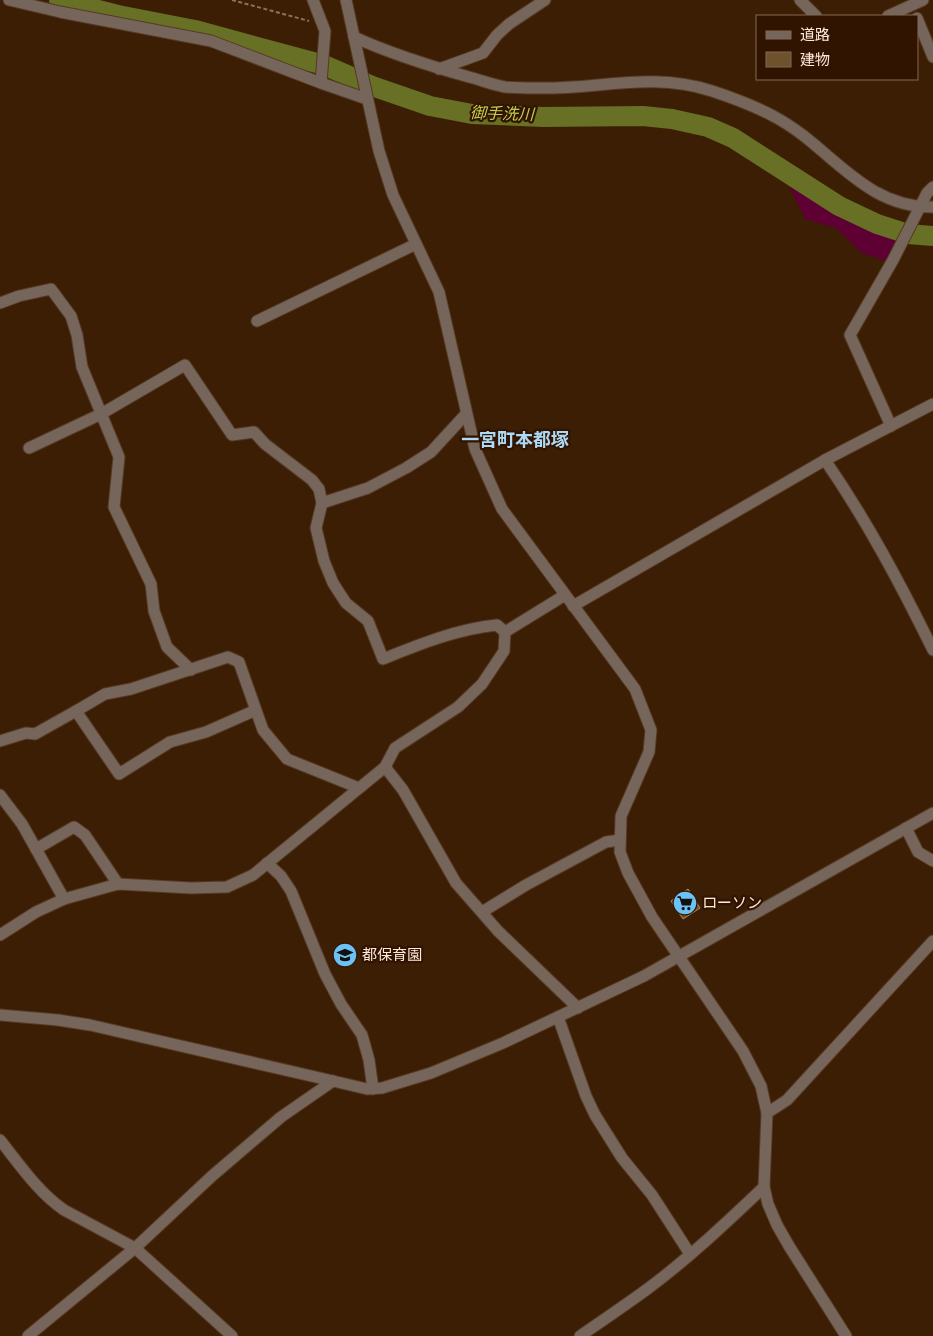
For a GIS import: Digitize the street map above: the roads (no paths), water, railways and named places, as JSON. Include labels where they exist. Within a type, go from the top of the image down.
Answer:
[{"type":"street","points":[[9,0],[60,12],[211,41],[321,80],[367,99]]},
{"type":"street","points":[[313,0],[324,28],[321,80]]},
{"type":"street","points":[[346,0],[379,151],[393,196],[439,292],[475,449],[502,509],[635,689],[651,730],[649,752],[621,816],[620,852],[628,873],[652,917],[743,1051],[761,1086],[767,1113],[764,1187],[768,1204],[777,1226],[846,1336]]},
{"type":"street","points":[[439,69],[483,53],[497,35],[509,24],[545,0]]},
{"type":"street","points":[[800,0],[815,15]]},
{"type":"street","points":[[890,15],[910,2],[923,0]]},
{"type":"street","points":[[910,2],[915,15]]},
{"type":"street","points":[[918,22],[933,57]]},
{"type":"street","points":[[354,37],[378,48],[439,69],[505,87],[572,87],[615,82],[652,81],[690,85],[712,91],[776,117],[846,172],[878,194],[911,206],[933,207]]},
{"type":"street","points":[[891,426],[850,335],[893,260],[919,207],[933,187]]},
{"type":"street","points":[[256,321],[416,244]]},
{"type":"street","points":[[0,303],[19,296],[51,289],[70,316],[77,335],[82,367],[119,456],[114,507],[150,584],[154,611],[167,646],[191,670]]},
{"type":"street","points":[[29,448],[101,414],[185,365],[232,435],[254,432],[265,444],[312,480],[319,490],[322,503],[316,528],[324,561],[333,583],[346,603],[368,620],[383,658],[435,638],[484,627],[497,626],[505,632]]},
{"type":"street","points":[[573,606],[825,460],[933,404]]},
{"type":"street","points":[[322,503],[368,488],[406,468],[431,452],[466,414]]},
{"type":"street","points":[[825,460],[857,508],[901,584],[933,650]]},
{"type":"street","points":[[505,632],[565,595]]},
{"type":"street","points":[[0,935],[36,912],[64,899],[118,884],[191,888],[226,887],[253,875],[385,767],[395,748],[458,707],[482,684],[504,651],[505,632]]},
{"type":"street","points":[[0,741],[26,733],[35,734],[106,694],[131,689],[228,657],[239,662],[263,730],[287,759],[359,788]]},
{"type":"street","points":[[76,710],[119,774],[170,742],[206,732],[256,710]]},
{"type":"street","points":[[385,767],[403,790],[456,882],[498,931],[578,1008]]},
{"type":"street","points":[[0,795],[22,824],[64,899]]},
{"type":"street","points":[[0,1015],[90,1025],[333,1082],[367,1089],[382,1088],[431,1073],[578,1008],[644,976],[933,813]]},
{"type":"street","points":[[36,849],[74,827],[85,835],[118,884]]},
{"type":"street","points":[[906,828],[918,852],[933,861]]},
{"type":"street","points":[[482,912],[526,885],[606,842],[620,840]]},
{"type":"street","points":[[267,863],[281,876],[291,891],[325,974],[341,1004],[362,1034],[369,1060],[373,1088]]},
{"type":"street","points":[[767,1113],[787,1100],[933,941]]},
{"type":"street","points":[[558,1017],[586,1096],[595,1115],[622,1158],[652,1195],[690,1254]]},
{"type":"street","points":[[28,1336],[135,1248],[212,1176],[281,1117],[333,1082]]},
{"type":"street","points":[[0,1140],[53,1203],[135,1248],[232,1336]]},
{"type":"street","points":[[580,1336],[646,1290],[716,1232],[764,1187]]},
{"type":"waterway","name":"御手洗川","points":[[59,0],[118,15],[195,30],[324,65],[372,86],[430,106],[472,114],[543,117],[643,116],[672,119],[708,127],[733,138],[839,206],[877,224],[908,234],[933,236]]},
{"type":"place","name":"ローソン","points":[[685,903]]},
{"type":"place","name":"都保育園","points":[[345,955]]},
{"type":"district","name":"一宮町本都塚","points":[[515,440]]}]
